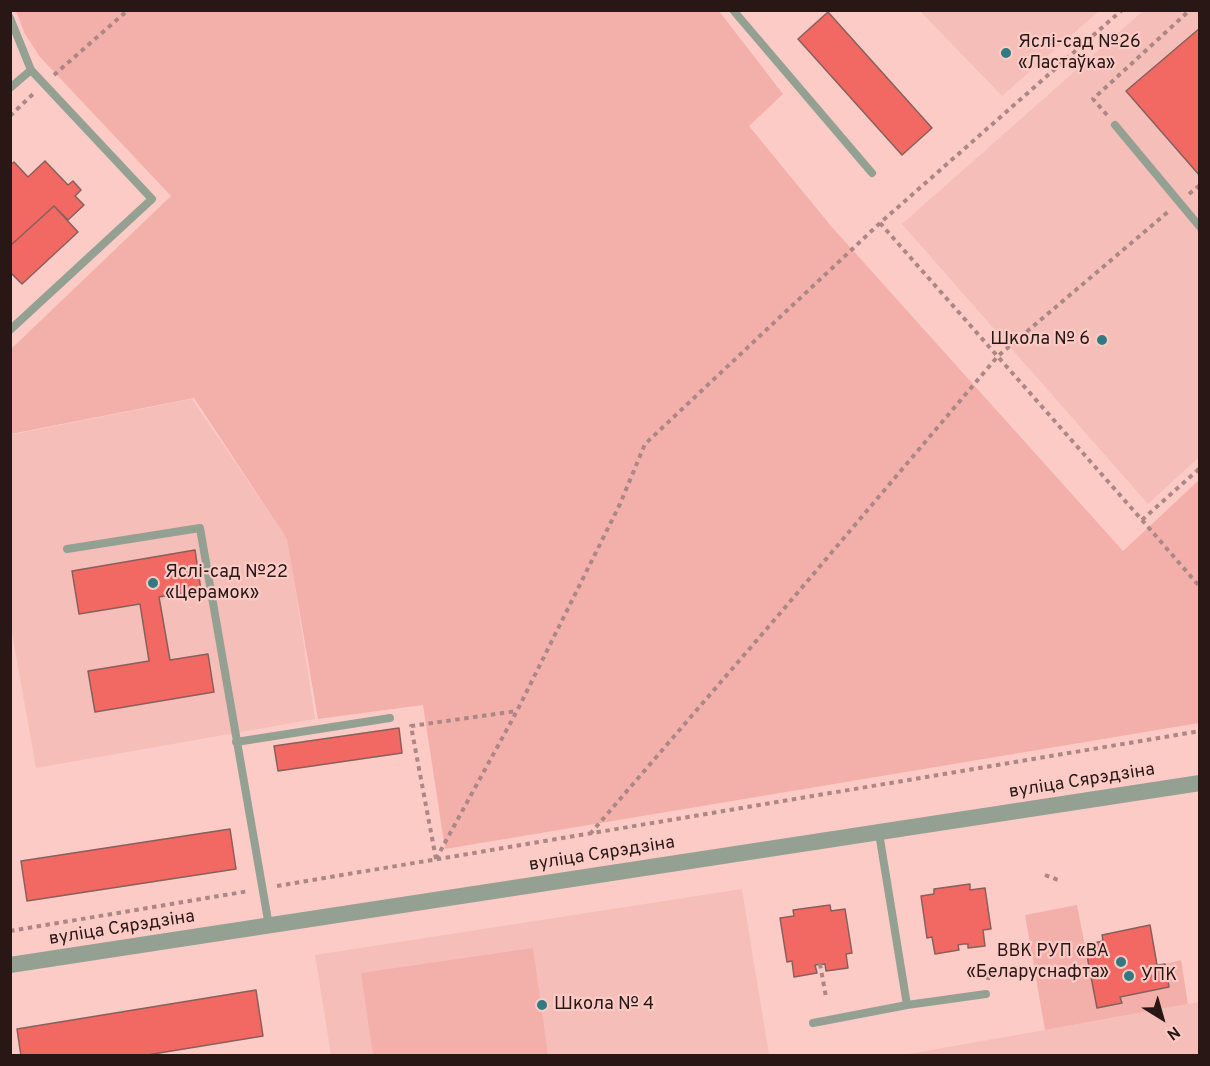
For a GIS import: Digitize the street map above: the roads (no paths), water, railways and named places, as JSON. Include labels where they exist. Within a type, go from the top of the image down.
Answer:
[{"type":"street","name":"вуліца Сярэдзіна","points":[[10,965],[1200,783]]},
{"type":"lane","points":[[733,10],[872,172]]},
{"type":"lane","points":[[10,18],[31,70],[152,199],[10,330]]},
{"type":"lane","points":[[10,88],[31,70]]},
{"type":"lane","points":[[1115,125],[1200,227]]},
{"type":"lane","points":[[67,549],[200,528],[269,926]]},
{"type":"lane","points":[[236,742],[390,718]]},
{"type":"lane","points":[[879,832],[907,1005]]},
{"type":"lane","points":[[813,1023],[907,1005],[986,994]]},
{"type":"place","name":"Яслі-сад №26 «Ластаўка»","points":[[1006,53]]},
{"type":"place","name":"Школа № 6","points":[[1102,340]]},
{"type":"place","name":"Яслі-сад №22 «Церамок»","points":[[153,583]]},
{"type":"place","name":"ВВК РУП «ВА «Беларуснафта»","points":[[1121,962]]},
{"type":"place","name":"УПК","points":[[1129,976]]},
{"type":"place","name":"Школа № 4","points":[[542,1005]]}]
